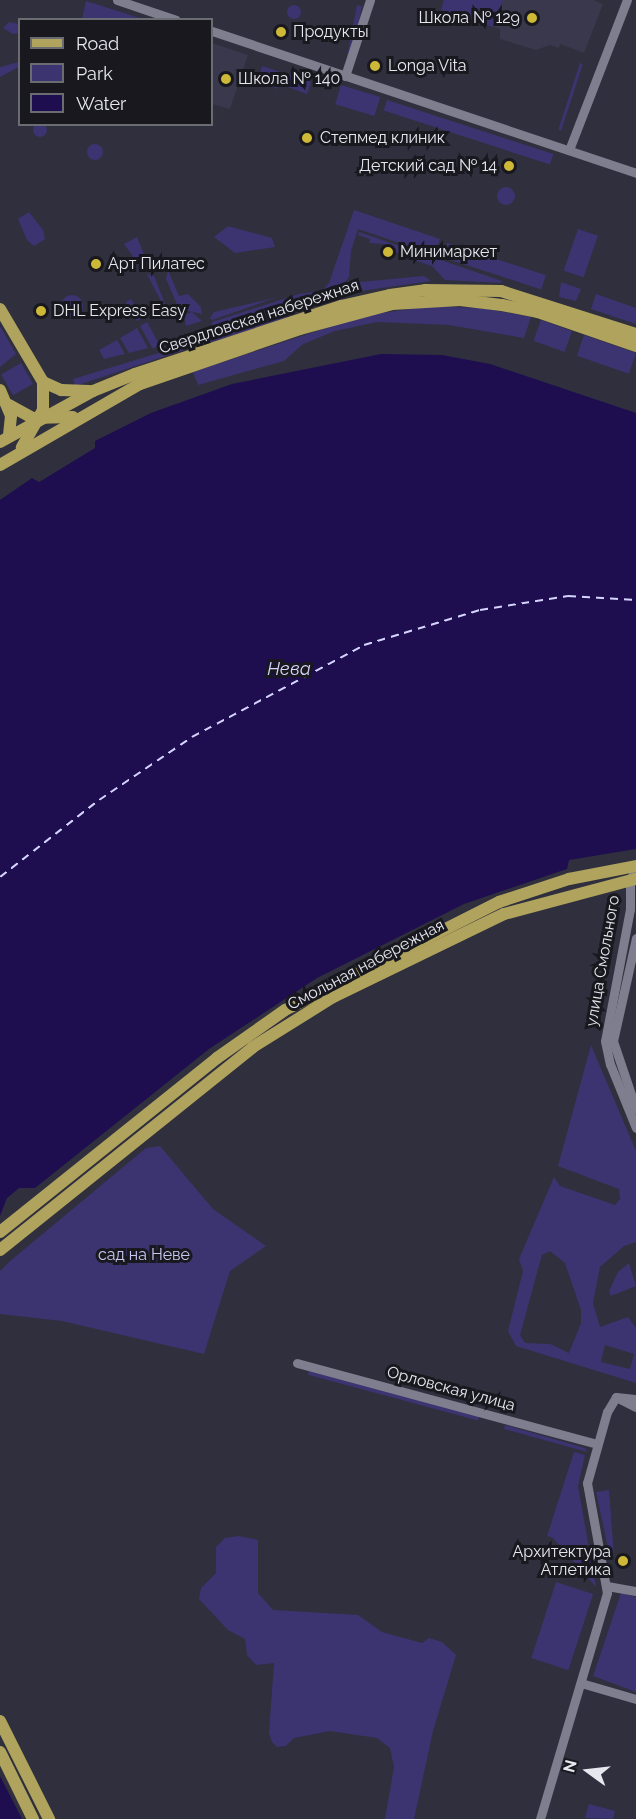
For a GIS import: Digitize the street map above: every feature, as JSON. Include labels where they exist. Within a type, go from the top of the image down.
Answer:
[{"type":"main road","name":"Свердловская набережная","points":[[5,438],[93,391],[341,306],[425,290],[481,289],[519,294],[636,334]]},
{"type":"main road","name":"Свердловская набережная","points":[[0,465],[19,451],[140,384],[392,304],[449,300],[502,305],[538,312],[636,345]]},
{"type":"main road","points":[[0,309],[43,382],[45,398],[39,419],[22,415],[9,405],[0,390]]},
{"type":"main road","points":[[43,382],[61,390],[93,391]]},
{"type":"main road","points":[[5,438],[9,405]]},
{"type":"main road","name":"Свердловская набережная","points":[[39,419],[83,415]]},
{"type":"main road","name":"Свердловская набережная","points":[[19,451],[39,419]]},
{"type":"main road","name":"Смольная набережная","points":[[0,1232],[217,1058],[285,1010],[499,902],[569,879],[636,867]]},
{"type":"main road","name":"Смольная набережная","points":[[0,1250],[253,1047],[333,997],[504,915],[633,880]]},
{"type":"main road","points":[[0,1721],[49,1819]]},
{"type":"main road","points":[[0,1752],[33,1819]]},
{"type":"street","points":[[117,0],[170,18]]},
{"type":"street","points":[[345,76],[370,0]]},
{"type":"street","points":[[569,150],[627,0]]},
{"type":"street","points":[[213,31],[636,173]]},
{"type":"street","name":"улица Смольного","points":[[636,867],[605,1041],[609,1064],[636,1128]]},
{"type":"street","name":"улица Смольного","points":[[636,938],[613,1041],[636,1109]]},
{"type":"street","name":"Орловская улица","points":[[297,1363],[597,1444]]},
{"type":"street","points":[[540,1819],[581,1683],[607,1586],[587,1491],[597,1444],[609,1406],[616,1397]]},
{"type":"street","points":[[616,1397],[636,1399]]},
{"type":"street","points":[[616,1397],[636,1407]]},
{"type":"street","points":[[607,1586],[636,1591]]},
{"type":"street","points":[[581,1683],[636,1700]]},
{"type":"shaded area","name":"Школа № 129","points":[[444,0],[593,0],[603,4],[584,53],[560,44],[559,48],[550,45],[536,50],[500,39],[500,29],[441,10]]},
{"type":"shaded area","name":"Школа № 140","points":[[213,43],[248,55],[230,109],[213,104]]},
{"type":"green space","points":[[444,0],[503,0],[493,27],[441,10]]},
{"type":"green space","points":[[86,1],[140,18],[82,18]]},
{"type":"green space","points":[[294,5],[299,7],[301,12],[299,17],[294,19],[289,17],[287,12],[289,7]]},
{"type":"green space","points":[[357,5],[362,6],[350,69],[345,68]]},
{"type":"green space","points":[[9,22],[18,24],[18,33],[13,34],[3,28]]},
{"type":"green space","points":[[18,62],[18,68],[0,77],[0,67]]},
{"type":"green space","points":[[580,63],[583,64],[561,131],[558,130]]},
{"type":"green space","points":[[262,66],[311,82],[307,94],[282,85],[275,89],[271,82],[259,78]]},
{"type":"green space","points":[[341,85],[380,97],[374,116],[335,104]]},
{"type":"green space","points":[[387,100],[553,154],[550,165],[384,110]]},
{"type":"green space","points":[[34,126],[46,127],[45,135],[40,137],[35,135]]},
{"type":"green space","points":[[95,144],[101,146],[103,152],[101,158],[95,160],[89,158],[87,152],[89,146]]},
{"type":"green space","points":[[506,187],[512,190],[515,196],[512,202],[506,205],[500,202],[497,196],[500,190]]},
{"type":"green space","points":[[354,210],[440,239],[435,255],[358,229],[351,251],[349,277],[336,296],[211,332],[212,322],[299,294],[322,291],[329,283]]},
{"type":"green space","points":[[29,212],[43,230],[45,239],[34,246],[27,240],[18,219]]},
{"type":"green space","points":[[228,226],[272,238],[275,247],[235,253],[214,237]]},
{"type":"green space","points":[[578,229],[598,236],[584,277],[564,271]]},
{"type":"green space","points":[[359,232],[502,281],[501,283],[445,280],[432,266],[404,257],[384,244],[369,243],[370,239],[358,235]]},
{"type":"green space","points":[[137,237],[146,259],[139,265],[124,244]]},
{"type":"green space","points":[[447,243],[546,275],[541,289],[442,257]]},
{"type":"green space","points":[[168,270],[179,296],[188,294],[201,307],[202,314],[179,309],[166,279]]},
{"type":"green space","points":[[147,274],[154,276],[166,306],[164,307]]},
{"type":"green space","points":[[424,276],[431,281],[354,292],[360,282]]},
{"type":"green space","points":[[561,282],[581,289],[576,301],[559,297]]},
{"type":"green space","points":[[596,294],[636,308],[636,324],[591,309]]},
{"type":"green space","points":[[72,295],[80,298],[83,306],[80,314],[72,317],[64,314],[61,306],[64,298]]},
{"type":"green space","points":[[278,297],[212,320],[210,318],[214,312]]},
{"type":"green space","points":[[131,299],[142,318],[137,321],[126,302]]},
{"type":"green space","points":[[430,306],[481,308],[531,317],[524,338],[449,325],[377,322],[335,331],[303,344],[284,361],[198,385],[193,372],[362,316]]},
{"type":"green space","points":[[192,312],[202,321],[186,326],[184,315]]},
{"type":"green space","points":[[283,316],[287,318],[200,346],[191,342]]},
{"type":"green space","points":[[541,320],[572,331],[564,352],[533,341]]},
{"type":"green space","points":[[147,322],[160,345],[153,349],[140,326]]},
{"type":"green space","points":[[0,326],[16,354],[0,367]]},
{"type":"green space","points":[[137,328],[148,348],[129,353],[120,338]]},
{"type":"green space","points":[[584,335],[636,353],[629,374],[577,356]]},
{"type":"green space","points":[[117,340],[125,354],[104,359],[99,350]]},
{"type":"green space","points":[[185,345],[184,350],[75,386],[73,379]]},
{"type":"green space","points":[[21,363],[33,384],[13,395],[1,374]]},
{"type":"green space","points":[[591,1045],[636,1151],[636,1242],[624,1246],[600,1267],[593,1303],[600,1327],[628,1317],[636,1328],[636,1383],[516,1346],[508,1331],[523,1271],[519,1259],[554,1177],[560,1186],[615,1205],[620,1199],[619,1189],[558,1166]],"holes":[[[550,1251],[565,1263],[581,1310],[581,1323],[569,1353],[550,1344],[525,1343],[520,1335],[542,1255]],[[605,1345],[634,1354],[630,1369],[601,1362]]]},
{"type":"green space","name":"сад на Неве","points":[[160,1146],[213,1209],[266,1246],[230,1271],[204,1354],[62,1321],[0,1314],[0,1271],[146,1148]]},
{"type":"green space","points":[[629,1263],[636,1286],[611,1296],[609,1291],[618,1272]]},
{"type":"green space","points":[[309,1371],[479,1417],[478,1420],[308,1375]]},
{"type":"green space","points":[[505,1425],[585,1448],[587,1452],[504,1429]]},
{"type":"green space","points":[[574,1452],[585,1455],[578,1486],[596,1587],[553,1538],[547,1536]]},
{"type":"green space","points":[[609,1490],[614,1556],[610,1557],[596,1492]]},
{"type":"green space","points":[[239,1536],[258,1540],[258,1593],[273,1610],[358,1615],[382,1632],[422,1643],[429,1638],[442,1642],[456,1655],[433,1731],[414,1819],[385,1819],[394,1767],[390,1748],[377,1738],[330,1731],[294,1738],[286,1746],[277,1747],[272,1742],[269,1733],[274,1663],[256,1665],[247,1655],[245,1639],[228,1630],[199,1599],[201,1588],[216,1573],[216,1547],[225,1538]]},
{"type":"green space","points":[[556,1582],[593,1594],[568,1670],[531,1658]]},
{"type":"green space","points":[[621,1593],[636,1597],[636,1692],[593,1676]]},
{"type":"green space","points":[[589,1804],[615,1811],[613,1819],[585,1818]]},
{"type":"water","name":"Нева","points":[[381,354],[442,355],[490,364],[636,413],[636,849],[569,860],[567,869],[464,904],[317,978],[209,1049],[35,1188],[19,1188],[7,1198],[0,1216],[0,500],[32,478],[39,482],[94,448],[95,441],[151,413],[232,384]]},
{"type":"water","points":[[0,1776],[22,1819],[0,1819]]},
{"type":"pier","points":[[95,441],[95,448],[39,482],[32,478],[74,458]]},
{"type":"ferry route","points":[[0,877],[99,800],[192,737],[364,645],[480,610],[568,596],[636,600]]},
{"type":"place","name":"Школа № 129","points":[[532,18]]},
{"type":"place","name":"Продукты","points":[[281,32]]},
{"type":"place","name":"Longa Vita","points":[[375,66]]},
{"type":"place","name":"Школа № 140","points":[[226,79]]},
{"type":"place","name":"Степмед клиник","points":[[307,138]]},
{"type":"place","name":"Детский сад № 14","points":[[509,166]]},
{"type":"place","name":"Минимаркет","points":[[388,252]]},
{"type":"place","name":"Арт Пилатес","points":[[96,264]]},
{"type":"place","name":"DHL Express Easy","points":[[41,311]]},
{"type":"place","name":"Архитектура Атлетика","points":[[623,1561]]}]
